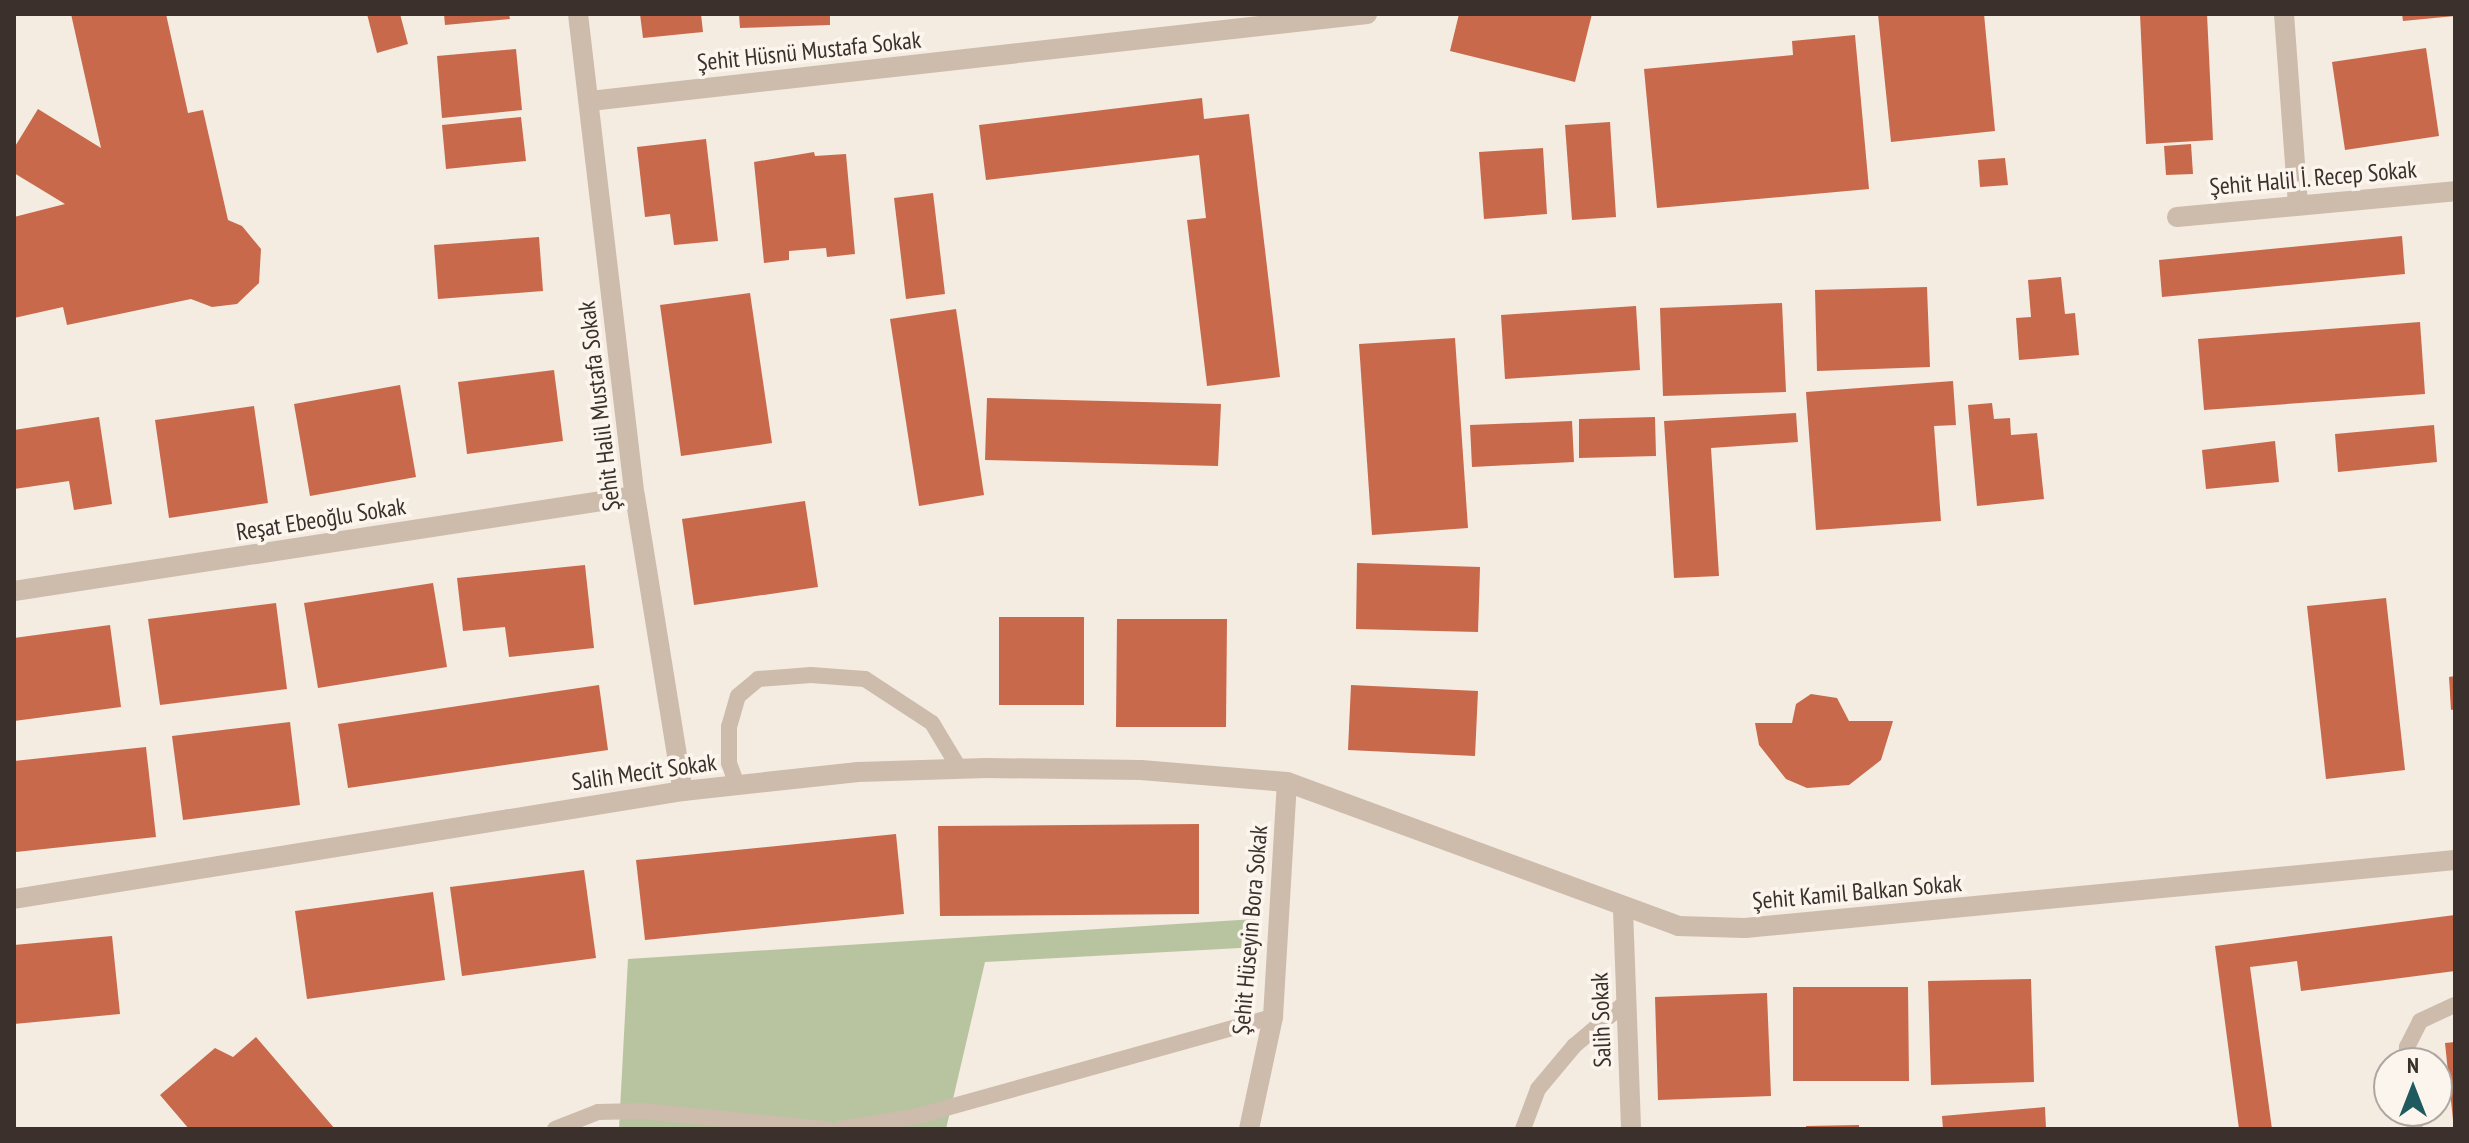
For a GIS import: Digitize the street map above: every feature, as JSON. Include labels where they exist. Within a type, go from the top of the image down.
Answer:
[{"type":"street","name":"Şehit Halil Mustafa Sokak","points":[[578,14],[635,496],[683,791]]},
{"type":"street","name":"Şehit Hüsnü Mustafa Sokak","points":[[590,101],[1367,14]]},
{"type":"street","points":[[2284,14],[2298,205]]},
{"type":"street","name":"Şehit Halil İ. Recep Sokak","points":[[2177,217],[2455,191]]},
{"type":"street","name":"Reşat Ebeoğlu Sokak","points":[[14,591],[635,496]]},
{"type":"street","name":"Salih Mecit Sokak","points":[[14,899],[683,791],[737,785],[959,768],[1141,770],[1287,782]]},
{"type":"street","name":"Şehit Kamil Balkan Sokak","points":[[1287,782],[1623,909],[1678,926],[1745,928],[2455,860]]},
{"type":"street","name":"Şehit Hüseyin Bora Sokak","points":[[1249,1129],[1273,1017],[1287,782]]},
{"type":"street","name":"Salih Sokak","points":[[1623,909],[1631,1129]]},
{"type":"lane","points":[[737,785],[729,763],[729,727],[738,696],[758,679],[865,679],[932,723],[959,768]]},
{"type":"lane","points":[[1523,1129],[1538,1089],[1574,1046],[1626,1002]]},
{"type":"lane","points":[[2407,1047],[2420,1021],[2455,1005]]},
{"type":"lane","points":[[840,1129],[914,1117],[1273,1017]]},
{"type":"lane","points":[[555,1129],[598,1112],[642,1111],[827,1129]]},
{"type":"green space","points":[[1255,919],[1258,947],[985,962],[946,1129],[619,1129],[628,959]]},
{"type":"building","points":[[71,14],[166,14],[188,113],[203,110],[228,220],[242,226],[261,249],[259,283],[237,304],[212,307],[191,299],[67,325],[63,307],[14,318],[14,217],[65,204],[14,173],[14,148],[38,109],[101,148]]},
{"type":"building","points":[[367,14],[400,14],[408,44],[377,53]]},
{"type":"building","points":[[444,14],[509,14],[510,19],[445,25]]},
{"type":"building","points":[[640,14],[701,14],[703,32],[643,38]]},
{"type":"building","points":[[739,14],[830,14],[830,25],[740,28]]},
{"type":"building","points":[[1459,14],[1592,14],[1575,82],[1450,51]]},
{"type":"building","points":[[1878,14],[1984,14],[1995,131],[1891,142]]},
{"type":"building","points":[[2140,14],[2207,14],[2213,140],[2146,144]]},
{"type":"building","points":[[2402,14],[2455,14],[2455,16],[2403,21]]},
{"type":"building","points":[[1855,35],[1869,189],[1657,208],[1644,69],[1793,55],[1792,41]]},
{"type":"building","points":[[2426,48],[2439,136],[2345,150],[2332,62]]},
{"type":"building","points":[[516,49],[522,110],[442,118],[437,56]]},
{"type":"building","points":[[1202,98],[1204,119],[1249,114],[1280,377],[1207,386],[1187,220],[1206,218],[1199,155],[986,180],[979,125]]},
{"type":"building","points":[[521,117],[526,161],[446,169],[442,125]]},
{"type":"building","points":[[1610,122],[1616,217],[1572,220],[1565,125]]},
{"type":"building","points":[[706,139],[718,241],[674,245],[670,214],[645,217],[637,147]]},
{"type":"building","points":[[2191,144],[2193,174],[2166,175],[2164,146]]},
{"type":"building","points":[[1543,148],[1547,214],[1484,219],[1479,152]]},
{"type":"building","points":[[814,152],[815,156],[846,154],[855,254],[827,257],[826,248],[789,251],[789,260],[764,263],[754,162]]},
{"type":"building","points":[[2005,158],[2008,185],[1980,187],[1978,160]]},
{"type":"building","points":[[933,193],[945,294],[906,299],[894,198]]},
{"type":"building","points":[[2402,236],[2405,274],[2162,297],[2159,260]]},
{"type":"building","points":[[539,237],[543,291],[438,299],[434,245]]},
{"type":"building","points":[[2061,277],[2065,314],[2075,313],[2079,355],[2019,360],[2016,318],[2031,317],[2028,280]]},
{"type":"building","points":[[1927,287],[1930,367],[1817,371],[1815,290]]},
{"type":"building","points":[[750,293],[772,443],[681,456],[660,305]]},
{"type":"building","points":[[1782,303],[1786,392],[1663,396],[1660,308]]},
{"type":"building","points":[[1636,306],[1640,370],[1505,379],[1501,315]]},
{"type":"building","points":[[956,309],[984,495],[919,506],[890,319]]},
{"type":"building","points":[[2420,322],[2425,394],[2204,410],[2198,339]]},
{"type":"building","points":[[1455,338],[1468,528],[1372,535],[1359,344]]},
{"type":"building","points":[[554,370],[563,441],[467,454],[458,382]]},
{"type":"building","points":[[1953,381],[1956,425],[1934,426],[1941,521],[1816,530],[1806,392]]},
{"type":"building","points":[[400,385],[416,477],[310,496],[294,404]]},
{"type":"building","points":[[987,398],[1221,404],[1218,466],[985,460]]},
{"type":"building","points":[[1992,403],[1994,419],[2010,418],[2011,435],[2037,433],[2044,499],[1977,506],[1968,405]]},
{"type":"building","points":[[254,406],[268,503],[169,518],[155,420]]},
{"type":"building","points":[[1796,413],[1798,442],[1711,448],[1719,576],[1674,578],[1664,421]]},
{"type":"building","points":[[99,417],[112,504],[74,510],[69,481],[14,489],[14,430]]},
{"type":"building","points":[[1655,417],[1656,456],[1579,458],[1579,419]]},
{"type":"building","points":[[1572,421],[1574,462],[1472,467],[1470,425]]},
{"type":"building","points":[[2434,425],[2437,462],[2338,472],[2335,434]]},
{"type":"building","points":[[2275,441],[2279,482],[2206,489],[2202,450]]},
{"type":"building","points":[[805,501],[818,587],[694,605],[682,519]]},
{"type":"building","points":[[1357,563],[1480,567],[1478,632],[1356,629]]},
{"type":"building","points":[[585,565],[594,648],[509,657],[505,627],[463,631],[457,578]]},
{"type":"building","points":[[433,583],[447,667],[318,688],[304,603]]},
{"type":"building","points":[[2386,598],[2405,770],[2326,779],[2307,606]]},
{"type":"building","points":[[276,603],[287,689],[160,705],[148,619]]},
{"type":"building","points":[[999,617],[1084,617],[1084,705],[999,705]]},
{"type":"building","points":[[1117,619],[1227,619],[1226,727],[1116,727]]},
{"type":"building","points":[[110,625],[121,707],[14,721],[14,638]]},
{"type":"building","points":[[2455,676],[2455,709],[2451,710],[2449,677]]},
{"type":"building","points":[[599,685],[608,750],[348,788],[338,724]]},
{"type":"building","points":[[1351,685],[1478,691],[1475,756],[1348,750]]},
{"type":"building","points":[[1811,694],[1837,698],[1849,721],[1893,721],[1881,760],[1849,785],[1807,788],[1786,779],[1759,745],[1755,723],[1792,723],[1796,704]]},
{"type":"building","points":[[290,722],[300,805],[183,820],[172,736]]},
{"type":"building","points":[[146,747],[156,837],[16,852],[14,761]]},
{"type":"building","points":[[1199,824],[1199,914],[940,916],[938,826]]},
{"type":"building","points":[[896,834],[904,914],[645,940],[636,860]]},
{"type":"building","points":[[584,870],[596,958],[462,976],[450,887]]},
{"type":"building","points":[[433,892],[445,980],[307,999],[295,911]]},
{"type":"building","points":[[2455,915],[2455,971],[2301,991],[2297,961],[2250,967],[2272,1129],[2239,1129],[2215,946]]},
{"type":"building","points":[[112,936],[120,1014],[14,1024],[14,945]]},
{"type":"building","points":[[2031,979],[2034,1082],[1931,1085],[1928,981]]},
{"type":"building","points":[[1793,987],[1908,987],[1909,1081],[1793,1081]]},
{"type":"building","points":[[1767,993],[1771,1096],[1658,1100],[1655,997]]},
{"type":"building","points":[[256,1037],[335,1129],[189,1129],[160,1095],[215,1048],[233,1057]]},
{"type":"building","points":[[2455,1042],[2455,1120],[2453,1047],[2445,1047],[2445,1043]]},
{"type":"building","points":[[2045,1107],[2046,1129],[1943,1129],[1942,1116]]},
{"type":"building","points":[[1859,1125],[1859,1129],[1806,1129],[1806,1126]]}]
